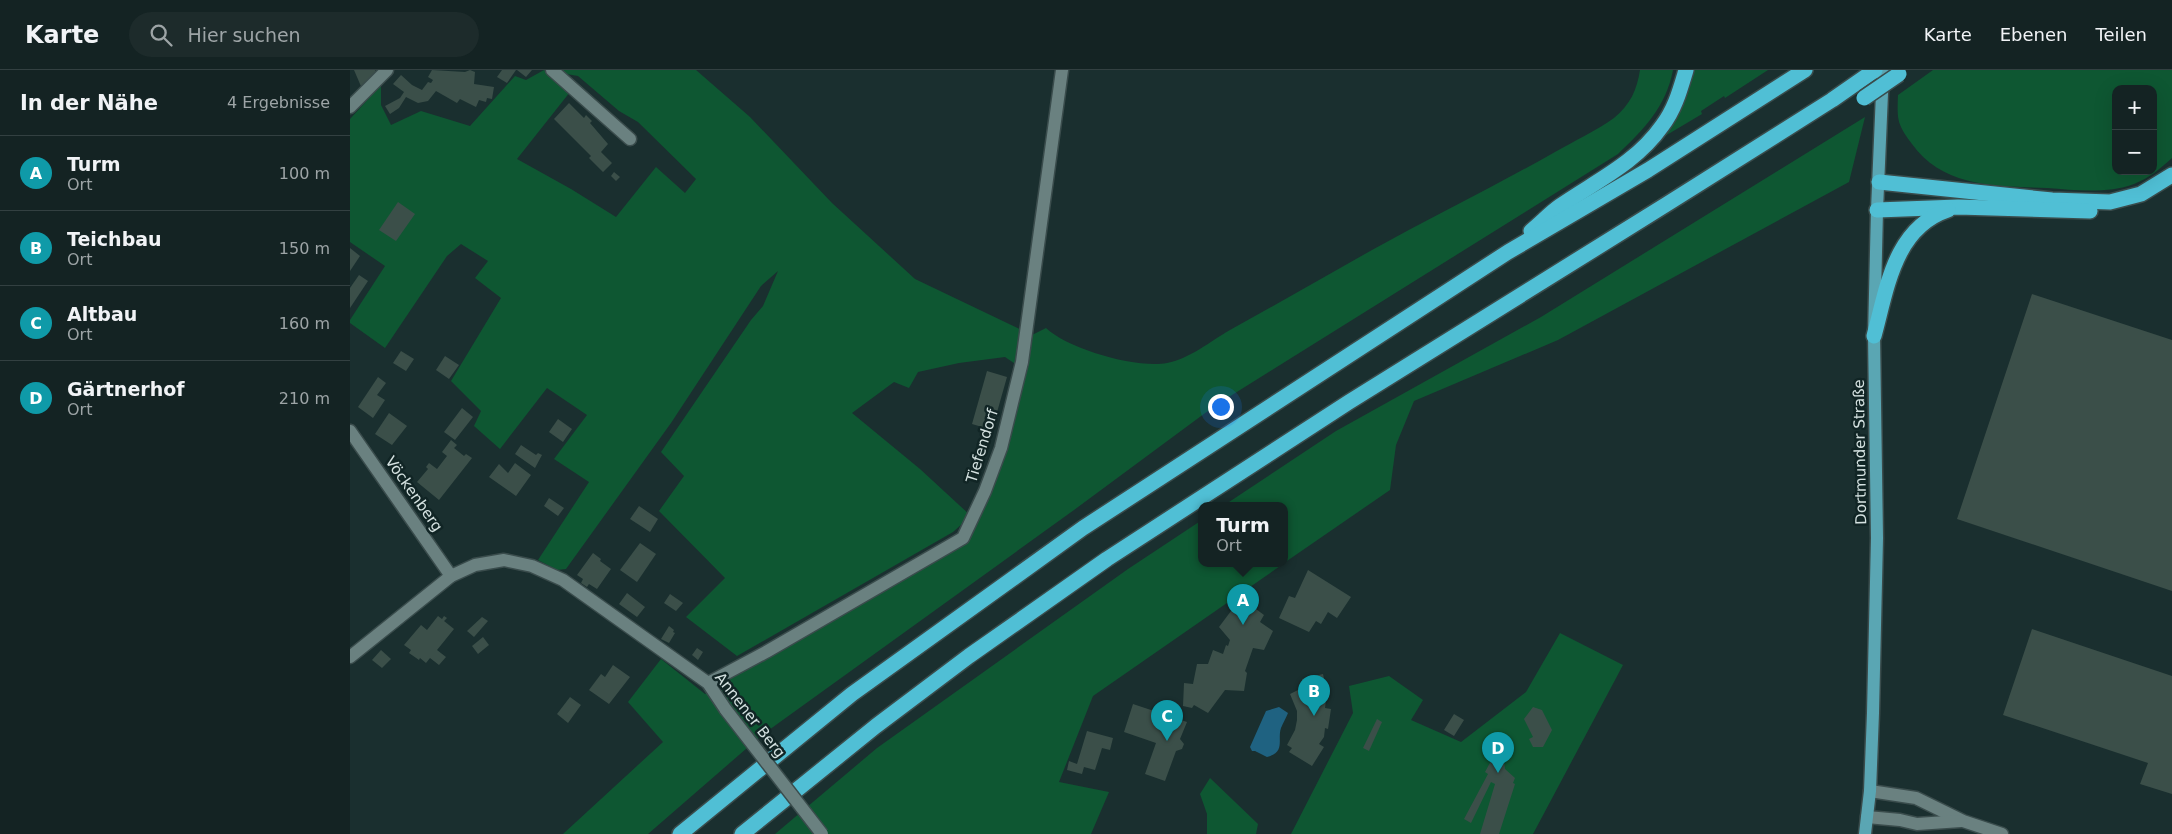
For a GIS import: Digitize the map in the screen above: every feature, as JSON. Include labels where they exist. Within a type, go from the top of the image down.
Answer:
[{"type":"highway","points":[[1508,252],[1558,207],[1625,165],[1644,147],[1663,126],[1674,105],[1686,70]]},
{"type":"highway","points":[[680,834],[852,694],[1083,528],[1508,252],[1648,170],[1805,70]]},
{"type":"highway","points":[[1832,100],[1864,98],[1903,72]]},
{"type":"highway","points":[[742,834],[876,726],[969,656],[1107,559],[1357,397],[1832,100],[1870,74]]},
{"type":"highway","points":[[1878,182],[2052,200],[2110,202],[2141,194],[2172,175]]},
{"type":"highway","points":[[1877,210],[1958,207],[2108,212],[2132,207],[2155,198],[2172,187]]},
{"type":"highway","points":[[1874,336],[1891,274],[1901,248],[1909,236],[1929,218],[1958,207]]},
{"type":"main road","name":"Dortmunder Straße","points":[[1865,834],[1870,791],[1877,538],[1874,336],[1883,70]]},
{"type":"street","points":[[350,107],[387,70]]},
{"type":"street","points":[[552,70],[630,139]]},
{"type":"street","name":"Tiefendorf","points":[[708,682],[806,629],[963,538],[985,491],[1001,448],[1022,362],[1062,70]]},
{"type":"street","name":"Vöckenberg","points":[[350,431],[451,576]]},
{"type":"street","name":"Annener Berg","points":[[451,576],[475,565],[504,560],[532,566],[563,580],[708,682],[726,710],[822,834]]},
{"type":"street","points":[[350,656],[451,576]]},
{"type":"street","points":[[1870,791],[1916,798],[1963,821],[2002,834]]},
{"type":"street","points":[[1867,817],[1900,820],[1917,824],[1963,821]]},
{"type":"green space","points":[[544,70],[570,92],[517,159],[616,217],[656,167],[685,193],[696,179],[638,122],[619,111],[578,76],[561,73],[558,70],[696,70],[750,117],[832,203],[915,279],[1032,335],[1046,328],[1070,343],[1104,356],[1154,364],[1176,361],[1192,354],[1230,330],[1372,250],[1600,127],[1620,113],[1628,102],[1635,91],[1640,70],[1673,70],[1665,95],[1653,116],[1637,136],[1618,154],[1216,405],[762,735],[648,834],[563,834],[663,742],[628,702],[661,659],[705,694],[970,535],[1027,372],[1005,357],[959,363],[918,372],[909,388],[894,382],[852,413],[920,469],[971,516],[953,532],[737,656],[686,617],[725,578],[659,511],[684,476],[661,452],[751,320],[763,306],[778,271],[761,286],[671,423],[566,569],[557,570],[538,560],[589,482],[554,459],[587,415],[547,388],[500,449],[474,426],[481,411],[451,381],[501,298],[475,278],[488,261],[461,244],[447,256],[385,348],[350,323],[350,320],[385,266],[350,242],[350,119],[381,85],[381,105],[391,125],[421,111],[470,126],[515,76],[526,80]]},
{"type":"green space","points":[[1691,70],[1768,70],[1725,98],[1724,96],[1701,111],[1702,114],[1660,139]]},
{"type":"green space","points":[[1933,70],[2172,70],[2172,158],[2157,170],[2157,85],[2112,85],[2112,175],[2151,175],[2134,184],[2113,189],[2080,190],[1991,185],[1955,177],[1939,169],[1912,144],[1903,131],[1899,121],[1898,95]]},
{"type":"green space","points":[[1865,117],[1849,182],[1558,340],[1414,401],[1396,445],[1390,490],[1288,560],[1288,502],[1229,502],[1336,431],[1541,317]]},
{"type":"green space","points":[[1198,523],[1198,567],[1279,567],[1093,696],[1059,782],[1109,792],[1091,834],[775,834],[877,748],[1128,569]]},
{"type":"green space","points":[[1560,633],[1623,665],[1533,834],[1291,834],[1353,713],[1349,686],[1389,676],[1423,700],[1411,720],[1461,742],[1526,692]]},
{"type":"green space","points":[[1210,778],[1258,824],[1256,834],[1207,834],[1207,814],[1200,794]]},
{"type":"water","points":[[1279,707],[1288,713],[1280,732],[1279,749],[1273,755],[1267,757],[1252,751],[1250,747],[1266,711]]},
{"type":"building","points":[[354,70],[375,70],[379,75],[363,91]]},
{"type":"building","points":[[432,70],[465,72],[470,70],[475,72],[474,84],[494,87],[492,99],[487,98],[486,102],[479,100],[476,107],[460,99],[457,103],[436,91],[428,101],[418,103],[406,97],[399,108],[390,114],[385,106],[400,98],[404,92],[393,84],[401,75],[412,85],[422,90],[428,82],[431,83],[433,80],[428,77]]},
{"type":"building","points":[[502,70],[516,70],[507,83],[497,77]]},
{"type":"building","points":[[517,70],[532,70],[526,77]]},
{"type":"building","points":[[569,103],[584,118],[586,115],[592,121],[590,123],[608,144],[601,152],[612,163],[603,172],[589,158],[591,156],[554,119]]},
{"type":"building","points":[[614,172],[620,177],[616,181],[611,176]]},
{"type":"building","points":[[398,202],[415,214],[396,241],[379,230]]},
{"type":"building","points":[[350,248],[360,256],[350,271]]},
{"type":"building","points":[[359,275],[368,281],[350,308],[350,288]]},
{"type":"building","points":[[2032,294],[2172,340],[2172,591],[1957,519]]},
{"type":"building","points":[[401,351],[414,359],[406,371],[393,363]]},
{"type":"building","points":[[445,356],[459,365],[449,379],[436,370]]},
{"type":"building","points":[[987,371],[1007,377],[992,430],[972,424]]},
{"type":"building","points":[[378,377],[386,383],[377,395],[385,400],[373,418],[358,407]]},
{"type":"building","points":[[462,408],[473,417],[455,440],[444,432]]},
{"type":"building","points":[[389,413],[407,426],[392,445],[375,434]]},
{"type":"building","points":[[558,419],[572,429],[563,442],[549,432]]},
{"type":"building","points":[[451,440],[457,445],[454,448],[464,456],[466,454],[472,458],[439,500],[417,482],[428,469],[426,467],[429,463],[437,469],[447,456],[442,452]]},
{"type":"building","points":[[521,445],[536,455],[538,453],[542,455],[535,468],[515,454]]},
{"type":"building","points":[[515,463],[531,475],[516,496],[489,477],[499,464],[508,473]]},
{"type":"building","points":[[549,498],[564,508],[558,516],[544,506]]},
{"type":"building","points":[[639,506],[658,519],[650,532],[630,519]]},
{"type":"building","points":[[640,543],[656,554],[637,582],[620,570]]},
{"type":"building","points":[[593,553],[611,569],[597,589],[589,584],[587,587],[581,583],[583,579],[577,575]]},
{"type":"building","points":[[1308,570],[1351,597],[1337,618],[1328,612],[1321,624],[1316,621],[1309,632],[1279,618],[1289,596],[1295,598]]},
{"type":"building","points":[[627,593],[645,607],[637,617],[619,604]]},
{"type":"building","points":[[670,594],[683,603],[676,611],[664,603]]},
{"type":"building","points":[[1237,603],[1252,606],[1264,615],[1260,622],[1273,631],[1264,650],[1253,648],[1245,671],[1247,673],[1244,691],[1225,690],[1208,713],[1194,705],[1192,708],[1183,706],[1184,683],[1193,684],[1197,664],[1208,664],[1213,650],[1223,654],[1226,645],[1228,646],[1230,640],[1219,627]]},
{"type":"building","points":[[438,616],[442,619],[444,616],[447,618],[444,621],[454,629],[437,650],[446,657],[439,665],[430,658],[426,663],[420,658],[419,660],[409,653],[411,650],[404,645],[421,625],[427,630]]},
{"type":"building","points":[[482,617],[488,621],[474,637],[467,631]]},
{"type":"building","points":[[669,626],[675,633],[669,643],[661,639]]},
{"type":"building","points":[[2032,629],[2172,676],[2172,794],[2140,784],[2148,763],[2003,715]]},
{"type":"building","points":[[483,637],[489,645],[478,654],[472,646]]},
{"type":"building","points":[[697,648],[703,652],[698,660],[692,655]]},
{"type":"building","points":[[381,650],[391,659],[382,668],[372,660]]},
{"type":"building","points":[[613,665],[630,677],[609,704],[589,690],[601,674],[605,677]]},
{"type":"building","points":[[1323,674],[1327,692],[1324,692],[1325,708],[1331,709],[1328,729],[1325,728],[1324,737],[1319,744],[1324,747],[1312,766],[1289,752],[1292,748],[1287,745],[1295,730],[1297,720],[1297,711],[1290,694],[1304,687],[1302,679]]},
{"type":"building","points":[[570,697],[581,705],[568,723],[557,714]]},
{"type":"building","points":[[1133,704],[1187,722],[1180,739],[1184,744],[1182,749],[1176,751],[1165,781],[1145,774],[1156,743],[1124,732]]},
{"type":"building","points":[[1533,707],[1542,710],[1552,730],[1543,747],[1533,747],[1529,739],[1533,737],[1524,719]]},
{"type":"building","points":[[1454,714],[1464,720],[1454,736],[1444,730]]},
{"type":"building","points":[[1377,719],[1382,722],[1369,751],[1363,748]]},
{"type":"building","points":[[1087,731],[1113,738],[1110,750],[1102,748],[1095,770],[1084,767],[1082,774],[1067,770],[1069,761],[1077,764]]},
{"type":"building","points":[[1492,759],[1504,760],[1505,769],[1515,778],[1513,783],[1515,784],[1499,834],[1480,834],[1495,784],[1491,782],[1471,823],[1464,819],[1488,774],[1485,772]]},
{"type":"place","name":"Turm","points":[[1243,625]]},
{"type":"place","name":"Teichbau","points":[[1314,716]]},
{"type":"place","name":"Altbau","points":[[1167,741]]},
{"type":"place","name":"Gärtnerhof","points":[[1498,773]]}]
